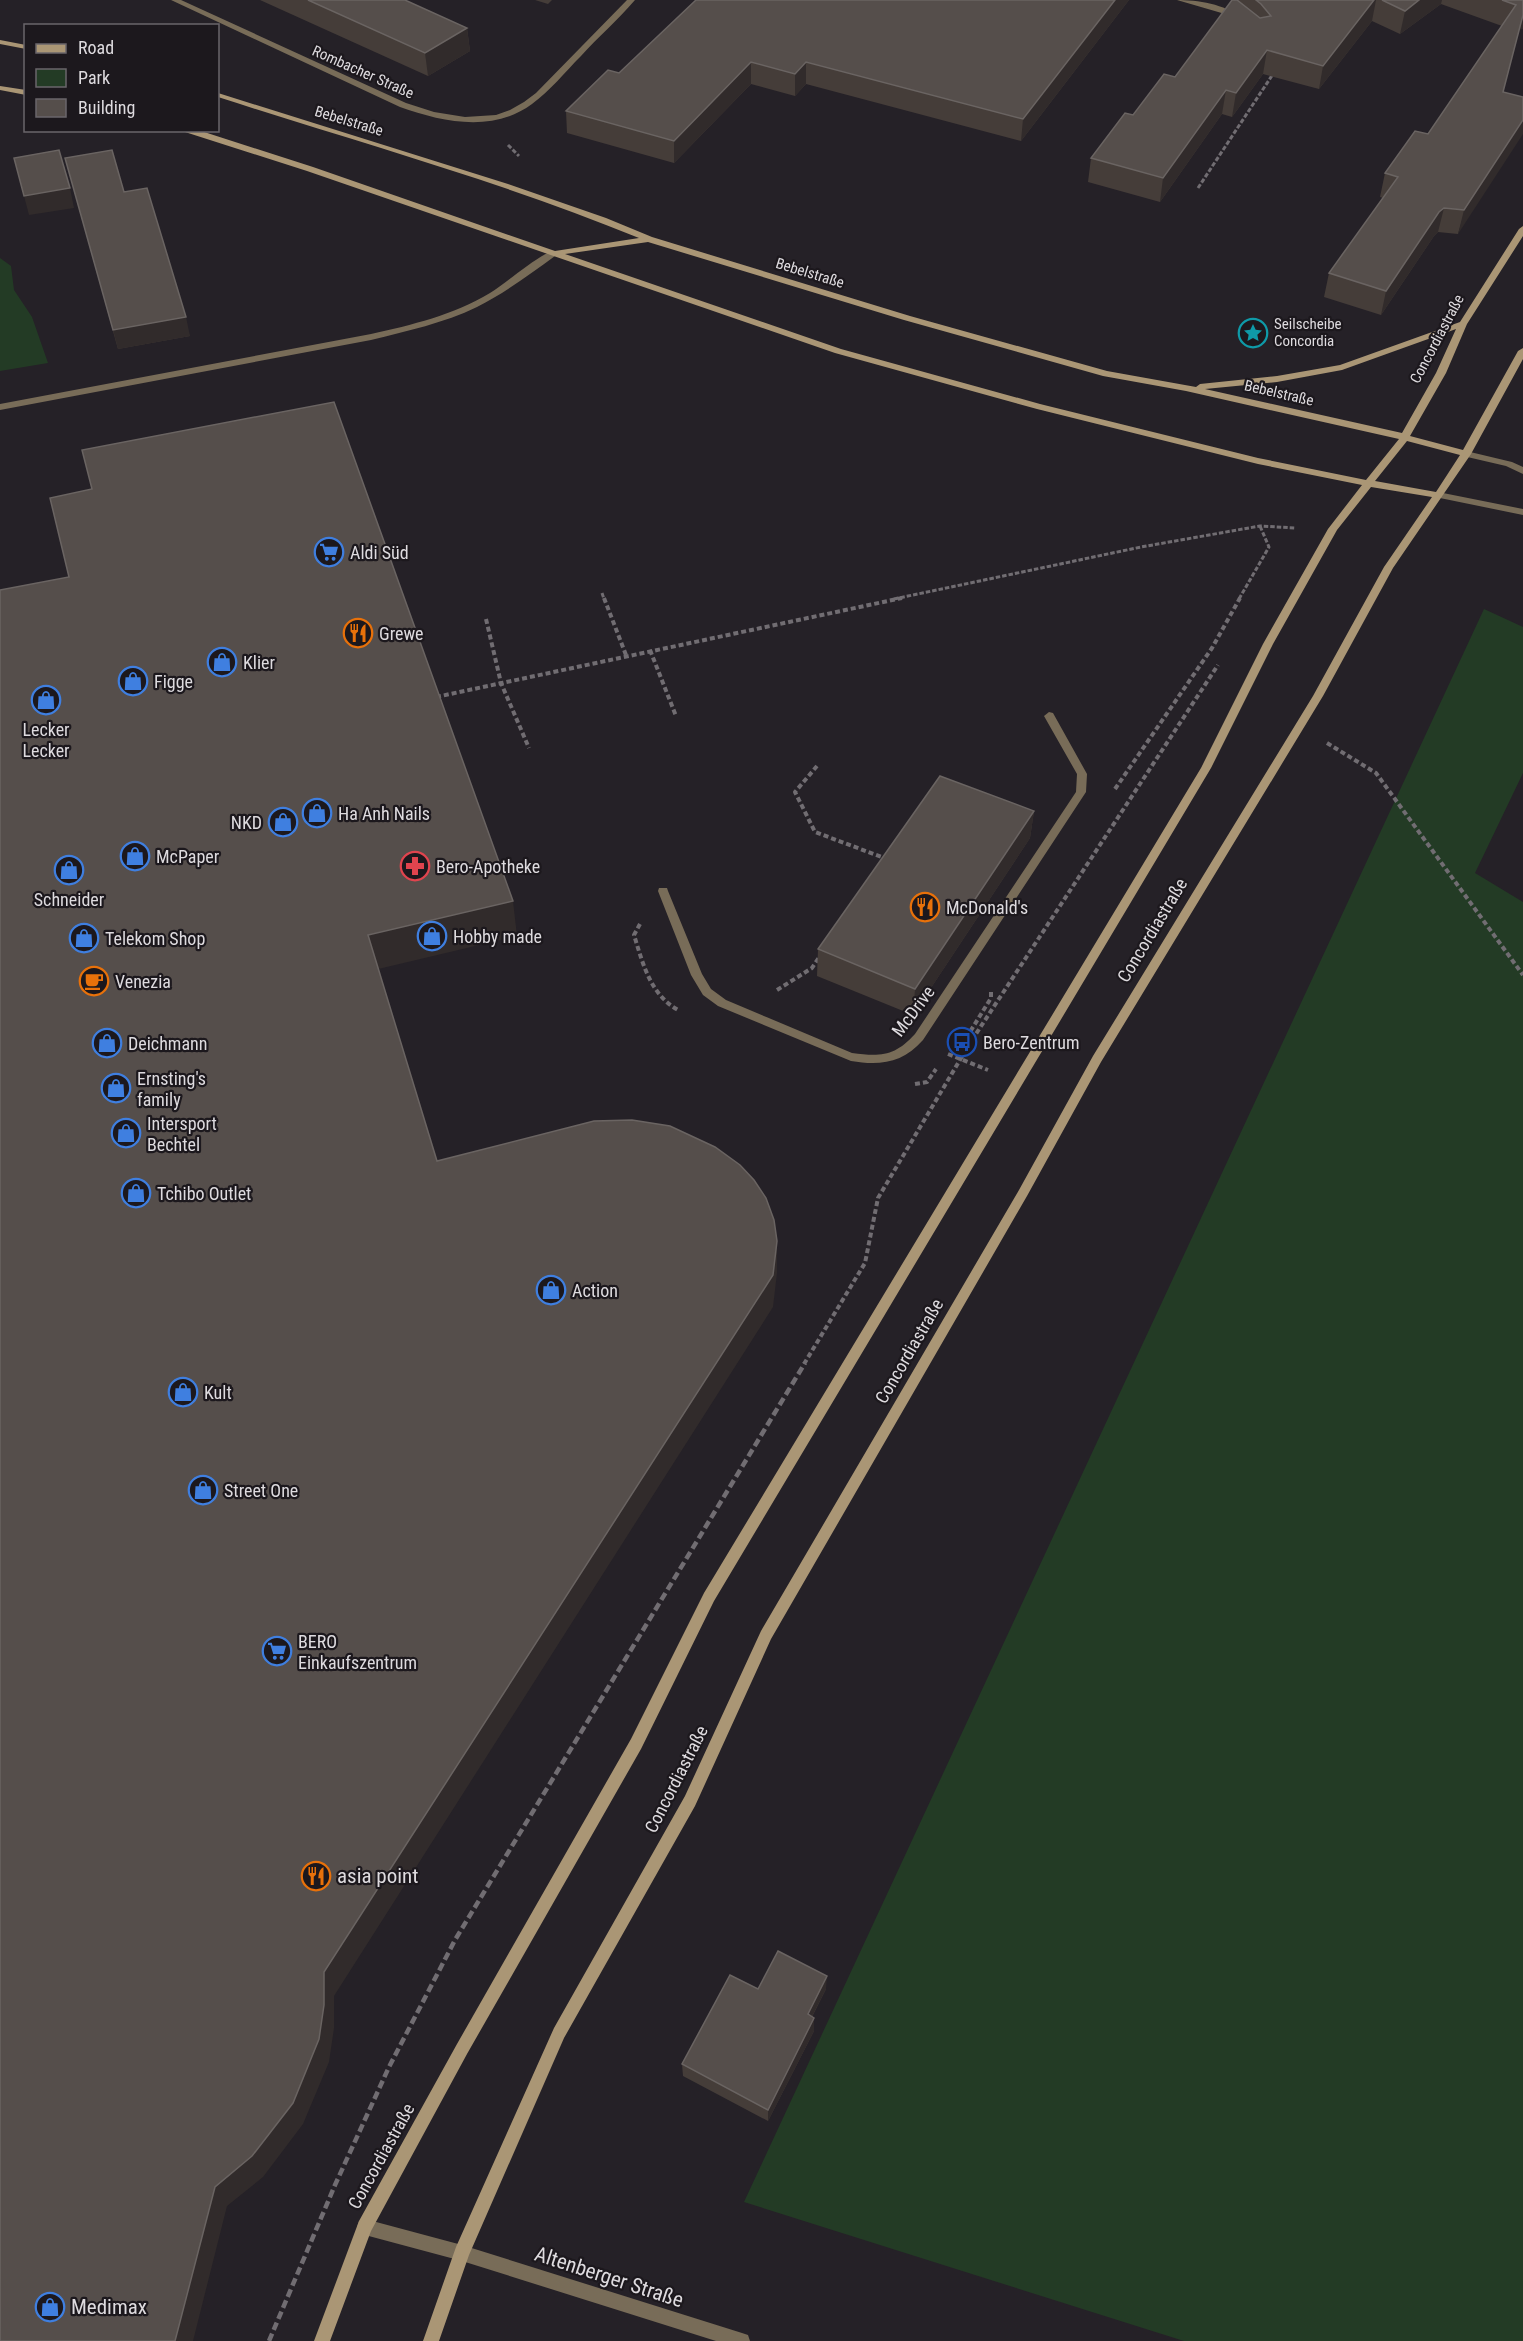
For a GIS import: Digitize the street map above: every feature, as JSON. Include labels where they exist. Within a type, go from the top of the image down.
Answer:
[{"type":"street","name":"Rombacher Straße","points":[[175,0],[403,105],[437,117],[482,119],[527,104],[631,0]]},
{"type":"street","points":[[1181,0],[1228,12],[1261,38]]},
{"type":"street","points":[[0,42],[24,47]]},
{"type":"street","points":[[0,88],[24,93]]},
{"type":"street","name":"Bebelstraße","points":[[219,95],[505,186],[603,220],[649,239],[907,318],[1106,374],[1186,388],[1405,437]]},
{"type":"street","points":[[194,132],[310,169],[838,351],[1037,406],[1258,460],[1523,512]]},
{"type":"street","name":"Concordiastraße","points":[[322,2341],[365,2227],[462,2049],[636,1744],[709,1597],[1206,768],[1268,644],[1333,529],[1405,437],[1441,373],[1463,324],[1523,229]]},
{"type":"street","points":[[0,407],[371,337],[427,324],[472,306],[508,286],[552,254],[649,239]]},
{"type":"street","points":[[1186,388],[1318,373],[1396,349],[1463,324]]},
{"type":"street","name":"Concordiastraße","points":[[430,2341],[462,2253],[559,2033],[690,1801],[766,1635],[1011,1213],[1097,1059],[1299,726],[1389,567],[1466,454],[1523,351]]},
{"type":"street","points":[[1405,437],[1509,464],[1523,471]]},
{"type":"street","name":"McDrive","points":[[663,891],[697,975],[708,992],[722,1003],[851,1057],[870,1060],[884,1059],[909,1050],[1081,792],[1082,774],[1049,716]]},
{"type":"street","name":"Concordiastraße","points":[[365,2227],[462,2253]]},
{"type":"street","name":"Altenberger Straße","points":[[462,2253],[742,2341]]},
{"type":"path","points":[[1198,188],[1279,65],[1261,38]]},
{"type":"path","points":[[1109,798],[1212,648],[1269,547],[1260,526]]},
{"type":"path","points":[[433,697],[1141,547],[1260,526],[1333,529]]},
{"type":"path","points":[[602,593],[626,655]]},
{"type":"path","points":[[486,619],[501,682],[529,748]]},
{"type":"path","points":[[650,650],[676,716]]},
{"type":"path","points":[[269,2341],[384,2078],[455,1940],[865,1263],[870,1248],[872,1216],[878,1198],[970,1043],[1222,659]]},
{"type":"path","points":[[1299,726],[1376,772],[1523,975]]},
{"type":"path","points":[[817,766],[795,792],[815,832],[888,859],[882,868]]},
{"type":"path","points":[[663,891],[634,935],[648,977],[657,994],[673,1008],[684,1012]]},
{"type":"path","points":[[753,1015],[764,999],[812,968],[825,950]]},
{"type":"path","points":[[908,1085],[927,1082],[947,1053],[965,1040],[991,998],[990,982]]},
{"type":"green space","points":[[0,258],[11,266],[14,290],[32,317],[48,363],[0,371]]},
{"type":"green space","points":[[1484,609],[1523,627],[1523,773],[1475,873],[1523,902],[1523,2341],[1184,2341],[744,2202]]},
{"type":"building","points":[[308,0],[405,0],[467,28],[425,53]]},
{"type":"building","points":[[696,0],[1115,0],[1023,119],[806,62],[795,74],[751,62],[674,141],[566,111],[608,70],[619,73]]},
{"type":"building","points":[[1232,0],[1237,0],[1260,18],[1271,16],[1256,0],[1374,0],[1323,66],[1267,50],[1236,93],[1226,90],[1163,178],[1091,158],[1125,113],[1133,115],[1164,74],[1175,77]]},
{"type":"building","points":[[1382,0],[1419,0],[1405,11]]},
{"type":"building","points":[[1502,0],[1523,0],[1523,15],[1503,92],[1523,97],[1523,120],[1464,210],[1444,208],[1439,212],[1386,291],[1329,273],[1398,177],[1385,173],[1415,131],[1428,134],[1516,5]]},
{"type":"building","points":[[59,150],[70,188],[24,196],[14,158]]},
{"type":"building","points":[[112,150],[124,192],[147,188],[186,317],[113,330],[65,158]]},
{"type":"building","name":"BERO Einkaufszentrum","points":[[334,402],[513,901],[368,935],[437,1161],[594,1121],[632,1120],[670,1126],[715,1147],[740,1165],[754,1180],[766,1198],[774,1220],[777,1241],[773,1275],[324,1972],[324,2005],[319,2039],[293,2103],[252,2156],[215,2187],[175,2341],[0,2341],[0,590],[69,577],[50,498],[92,489],[82,450]]},
{"type":"building","name":"McDonald's","points":[[940,776],[1034,811],[915,989],[818,949]]},
{"type":"building","points":[[778,1951],[827,1976],[808,2014],[814,2018],[768,2110],[682,2064],[730,1975],[758,1989]]},
{"type":"place","name":"Seilscheibe Concordia","points":[[1253,333]]},
{"type":"place","name":"Aldi Süd","points":[[329,552]]},
{"type":"place","name":"Grewe","points":[[358,633]]},
{"type":"place","name":"Klier","points":[[222,662]]},
{"type":"place","name":"Figge","points":[[133,681]]},
{"type":"place","name":"Lecker Lecker","points":[[46,700]]},
{"type":"place","name":"Ha Anh Nails","points":[[317,813]]},
{"type":"place","name":"NKD","points":[[283,822]]},
{"type":"place","name":"McPaper","points":[[135,856]]},
{"type":"place","name":"Bero-Apotheke","points":[[415,866]]},
{"type":"place","name":"Schneider","points":[[69,870]]},
{"type":"place","name":"McDonald's","points":[[925,907]]},
{"type":"place","name":"Hobby made","points":[[432,936]]},
{"type":"place","name":"Telekom Shop","points":[[84,938]]},
{"type":"place","name":"Venezia","points":[[94,981]]},
{"type":"place","name":"Bero-Zentrum","points":[[962,1042]]},
{"type":"place","name":"Deichmann","points":[[107,1043]]},
{"type":"place","name":"Ernsting's family","points":[[116,1088]]},
{"type":"place","name":"Intersport Bechtel","points":[[126,1133]]},
{"type":"place","name":"Tchibo Outlet","points":[[136,1193]]},
{"type":"place","name":"Action","points":[[551,1290]]},
{"type":"place","name":"Kult","points":[[183,1392]]},
{"type":"place","name":"Street One","points":[[203,1490]]},
{"type":"place","name":"BERO Einkaufszentrum","points":[[277,1651]]},
{"type":"place","name":"asia point","points":[[316,1876]]},
{"type":"place","name":"Medimax","points":[[50,2307]]}]
